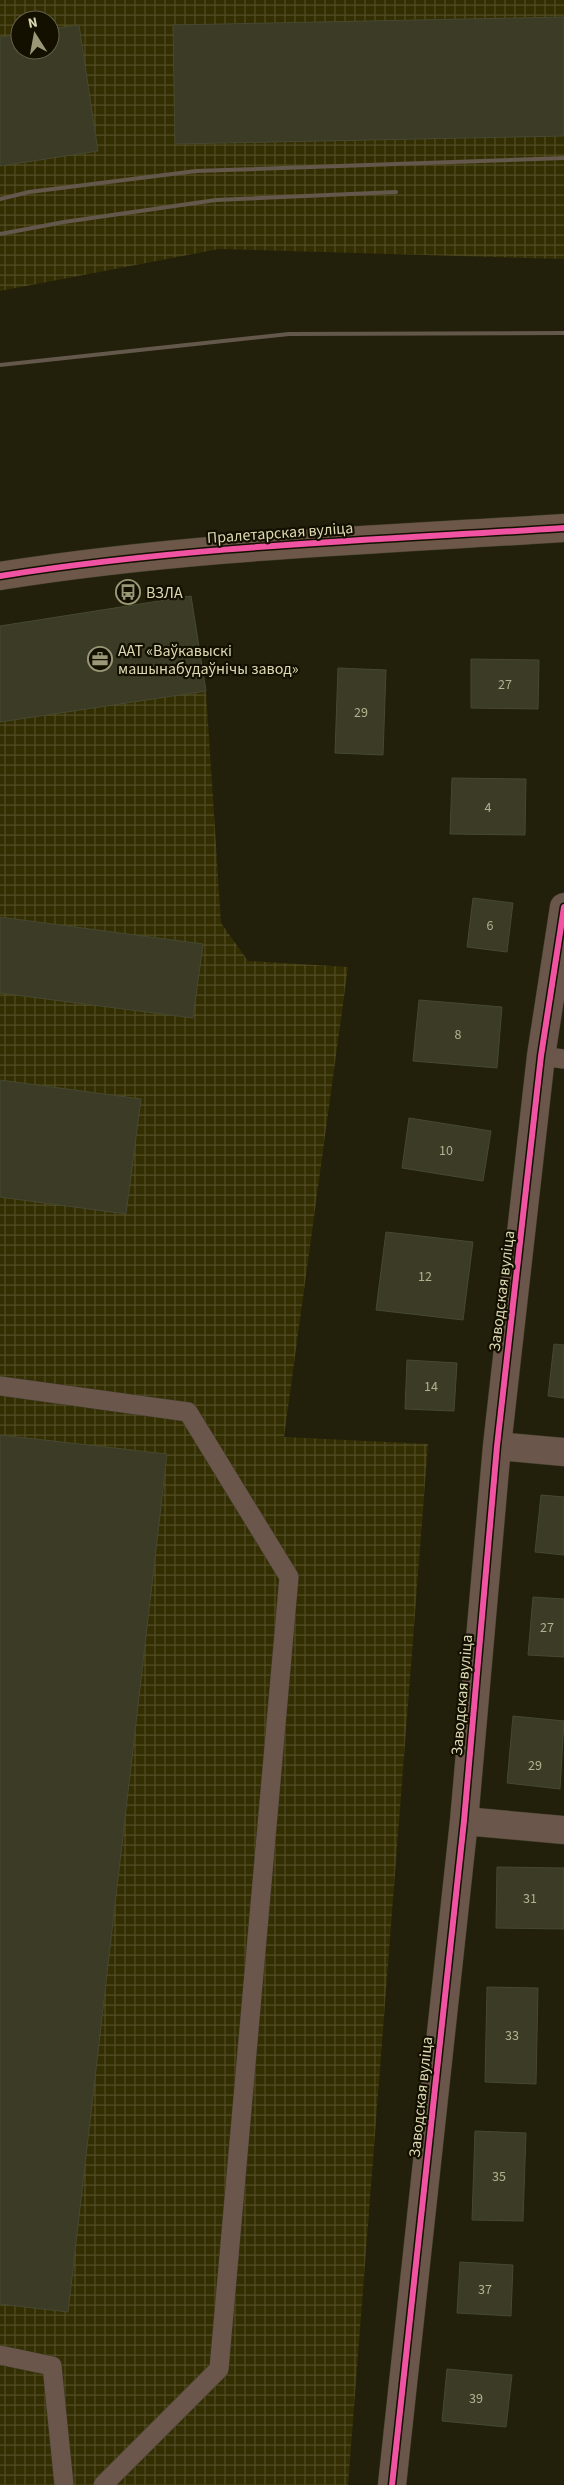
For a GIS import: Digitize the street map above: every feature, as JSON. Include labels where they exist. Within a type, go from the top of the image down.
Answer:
[{"type":"street","name":"Пралетарская вуліца","points":[[0,576],[54,568],[269,545],[564,528]]},
{"type":"street","name":"Заводская вуліца","points":[[392,2485],[464,1821],[497,1446],[553,1057],[564,907]]},
{"type":"street","points":[[497,1446],[564,1452]]},
{"type":"street","points":[[464,1821],[564,1830]]},
{"type":"lane","points":[[0,1386],[188,1412],[289,1577],[219,2369],[103,2485]]},
{"type":"lane","points":[[0,2355],[52,2366],[64,2485]]},
{"type":"shaded area","points":[[0,0],[564,0],[564,259],[219,249],[0,291]]},
{"type":"shaded area","name":"ААТ «Ваўкавыскі машынабудаўнічы завод»","points":[[191,596],[206,691],[221,923],[248,961],[348,967],[284,1437],[428,1444],[348,2485],[0,2485],[0,626]]},
{"type":"building","points":[[564,17],[564,136],[175,144],[173,25]]},
{"type":"building","points":[[79,25],[98,151],[0,166],[0,37],[10,36],[10,60],[60,60],[60,28]]},
{"type":"building","name":"ААТ «Ваўкавыскі машынабудаўнічы завод»","points":[[191,596],[206,691],[0,722],[0,626]]},
{"type":"building","points":[[471,659],[539,660],[538,709],[471,708]]},
{"type":"building","points":[[338,668],[386,670],[383,755],[335,753]]},
{"type":"building","points":[[452,778],[526,779],[525,835],[450,834]]},
{"type":"building","points":[[473,898],[513,903],[507,952],[467,947]]},
{"type":"building","points":[[0,917],[203,944],[193,1018],[0,993]]},
{"type":"building","points":[[419,1000],[502,1007],[497,1068],[413,1061]]},
{"type":"building","points":[[0,1080],[141,1099],[126,1214],[0,1197]]},
{"type":"building","points":[[409,1118],[491,1131],[483,1181],[402,1168]]},
{"type":"building","points":[[386,1232],[473,1242],[463,1320],[376,1310]]},
{"type":"building","points":[[554,1344],[564,1345],[564,1398],[548,1396]]},
{"type":"building","points":[[407,1360],[457,1363],[454,1411],[405,1409]]},
{"type":"building","points":[[0,1435],[167,1454],[68,2312],[0,2304]]},
{"type":"building","points":[[541,1495],[564,1497],[564,1555],[535,1552]]},
{"type":"building","points":[[533,1597],[564,1599],[564,1657],[528,1655]]},
{"type":"building","points":[[513,1716],[564,1721],[560,1789],[507,1783]]},
{"type":"building","points":[[497,1867],[564,1868],[564,1929],[496,1928]]},
{"type":"building","points":[[487,1987],[538,1988],[536,2084],[485,2082]]},
{"type":"building","points":[[475,2131],[526,2133],[523,2221],[472,2220]]},
{"type":"building","points":[[460,2262],[513,2265],[511,2316],[457,2313]]},
{"type":"building","points":[[447,2369],[512,2375],[506,2427],[442,2421]]},
{"type":"railway","points":[[0,199],[29,192],[196,171],[564,158]]},
{"type":"railway","points":[[0,234],[64,222],[216,200],[396,192]]},
{"type":"railway","points":[[0,365],[289,334],[564,333]]},
{"type":"cycle path","points":[[0,576],[70,566],[211,551],[564,528]]},
{"type":"cycle path","points":[[392,2485],[464,1821],[497,1446],[541,1056],[564,907]]},
{"type":"place","name":"ВЗЛА","points":[[128,592]]},
{"type":"place","name":"ААТ «Ваўкавыскі машынабудаўнічы завод»","points":[[100,659]]}]
